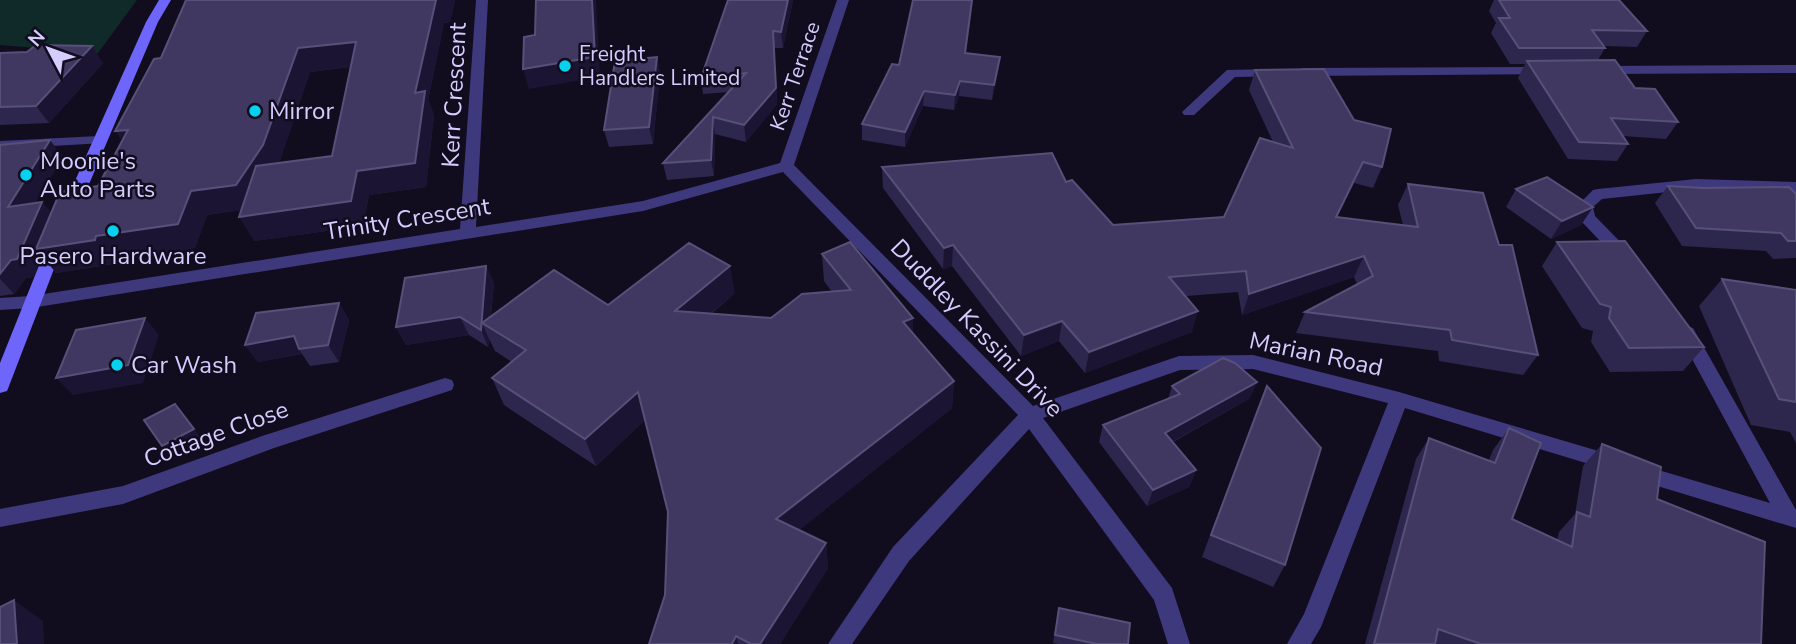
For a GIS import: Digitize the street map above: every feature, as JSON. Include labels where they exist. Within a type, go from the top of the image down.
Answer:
[{"type":"main road","points":[[0,386],[31,302],[99,140],[165,0]]},
{"type":"street","name":"Kerr Crescent","points":[[468,235],[482,0]]},
{"type":"street","name":"Kerr Terrace","points":[[786,166],[843,0]]},
{"type":"street","points":[[1582,71],[1796,69]]},
{"type":"street","points":[[1189,112],[1232,73],[1554,71]]},
{"type":"street","points":[[0,145],[99,140]]},
{"type":"street","name":"Trinity Crescent","points":[[0,304],[31,302],[643,206],[786,166]]},
{"type":"street","name":"Duddley Kassini Drive","points":[[786,166],[1030,415],[1164,595],[1179,644]]},
{"type":"street","points":[[1635,268],[1588,218],[1585,206],[1598,194],[1696,184],[1796,187]]},
{"type":"street","points":[[1679,319],[1792,518]]},
{"type":"street","name":"Marian Road","points":[[839,644],[901,554],[1030,415],[1179,363],[1253,362],[1399,399],[1792,518]]},
{"type":"street","name":"Cottage Close","points":[[0,518],[123,495],[269,442],[445,385]]},
{"type":"street","points":[[1298,644],[1313,621],[1399,399]]},
{"type":"green space","points":[[0,0],[137,0],[98,53],[0,45]]},
{"type":"building","points":[[186,0],[436,0],[415,93],[425,91],[415,163],[357,171],[351,201],[239,217],[256,166],[332,156],[356,42],[298,48],[263,145],[236,185],[191,191],[178,224],[96,236],[95,240],[36,249],[60,192],[98,186],[128,130],[115,131],[154,59],[161,58]]},
{"type":"building","points":[[536,0],[592,0],[595,57],[523,69],[524,37],[535,35]]},
{"type":"building","points":[[728,0],[788,0],[781,32],[773,31],[776,88],[744,125],[713,117],[711,160],[663,163],[746,73],[701,78]]},
{"type":"building","points":[[913,0],[972,0],[965,53],[1000,57],[994,85],[960,81],[955,95],[924,91],[905,132],[862,124],[892,64],[899,65]]},
{"type":"building","points":[[1499,0],[1619,0],[1647,31],[1592,30],[1605,48],[1519,48],[1499,18],[1510,18]]},
{"type":"building","points":[[36,45],[92,46],[36,106],[0,107],[0,53],[27,52]]},
{"type":"building","points":[[657,57],[649,127],[604,130],[615,61]]},
{"type":"building","points":[[1615,60],[1635,88],[1655,89],[1678,122],[1611,118],[1628,144],[1579,142],[1527,61]]},
{"type":"building","points":[[1324,69],[1354,120],[1391,129],[1382,167],[1363,162],[1336,217],[1418,227],[1408,184],[1483,193],[1499,245],[1512,245],[1538,355],[1452,340],[1450,330],[1305,312],[1373,276],[1364,256],[1249,294],[1246,271],[1169,277],[1198,311],[1089,352],[1062,321],[1024,335],[953,245],[944,248],[882,167],[1052,153],[1066,182],[1072,180],[1113,225],[1224,217],[1260,138],[1293,148],[1255,70]]},
{"type":"building","points":[[50,140],[8,207],[42,202],[17,259],[11,260],[0,274],[0,145]]},
{"type":"building","points":[[1547,177],[1593,207],[1562,221],[1516,189]]},
{"type":"building","points":[[1668,186],[1789,187],[1796,194],[1796,241],[1788,241],[1781,233],[1696,228]]},
{"type":"building","points":[[1625,241],[1704,347],[1629,348],[1609,318],[1611,307],[1600,304],[1557,242]]},
{"type":"building","points":[[850,242],[913,318],[903,322],[954,381],[776,519],[826,543],[760,644],[751,644],[736,636],[732,644],[649,644],[665,595],[668,512],[638,392],[585,439],[492,378],[526,350],[482,323],[554,270],[608,305],[689,243],[730,266],[675,311],[771,318],[802,294],[851,290],[822,254]]},
{"type":"building","points":[[486,266],[481,330],[460,317],[396,327],[405,278]]},
{"type":"building","points":[[1722,279],[1796,290],[1796,402],[1779,399]]},
{"type":"building","points":[[339,303],[328,345],[299,349],[294,336],[245,345],[256,313]]},
{"type":"building","points":[[145,318],[128,365],[56,378],[76,330]]},
{"type":"building","points":[[1223,358],[1235,363],[1257,382],[1165,433],[1196,470],[1153,490],[1103,425],[1180,394],[1172,386]]},
{"type":"building","points":[[1267,386],[1321,448],[1285,565],[1211,535]]},
{"type":"building","points":[[175,404],[194,429],[162,446],[144,420]]},
{"type":"building","points":[[1509,428],[1541,443],[1512,519],[1572,547],[1577,512],[1590,517],[1602,444],[1661,467],[1657,499],[1765,542],[1761,644],[1481,644],[1438,629],[1435,644],[1374,644],[1429,438],[1495,463]]},
{"type":"building","points":[[14,600],[17,644],[0,644],[0,607]]},
{"type":"building","points":[[1059,608],[1130,623],[1128,644],[1097,644],[1055,635]]},
{"type":"place","name":"Freight Handlers Limited","points":[[565,66]]},
{"type":"place","name":"Mirror","points":[[255,111]]},
{"type":"place","name":"Moonie's Auto Parts","points":[[26,175]]},
{"type":"place","name":"Pasero Hardware","points":[[113,231]]},
{"type":"place","name":"Car Wash","points":[[117,365]]}]
